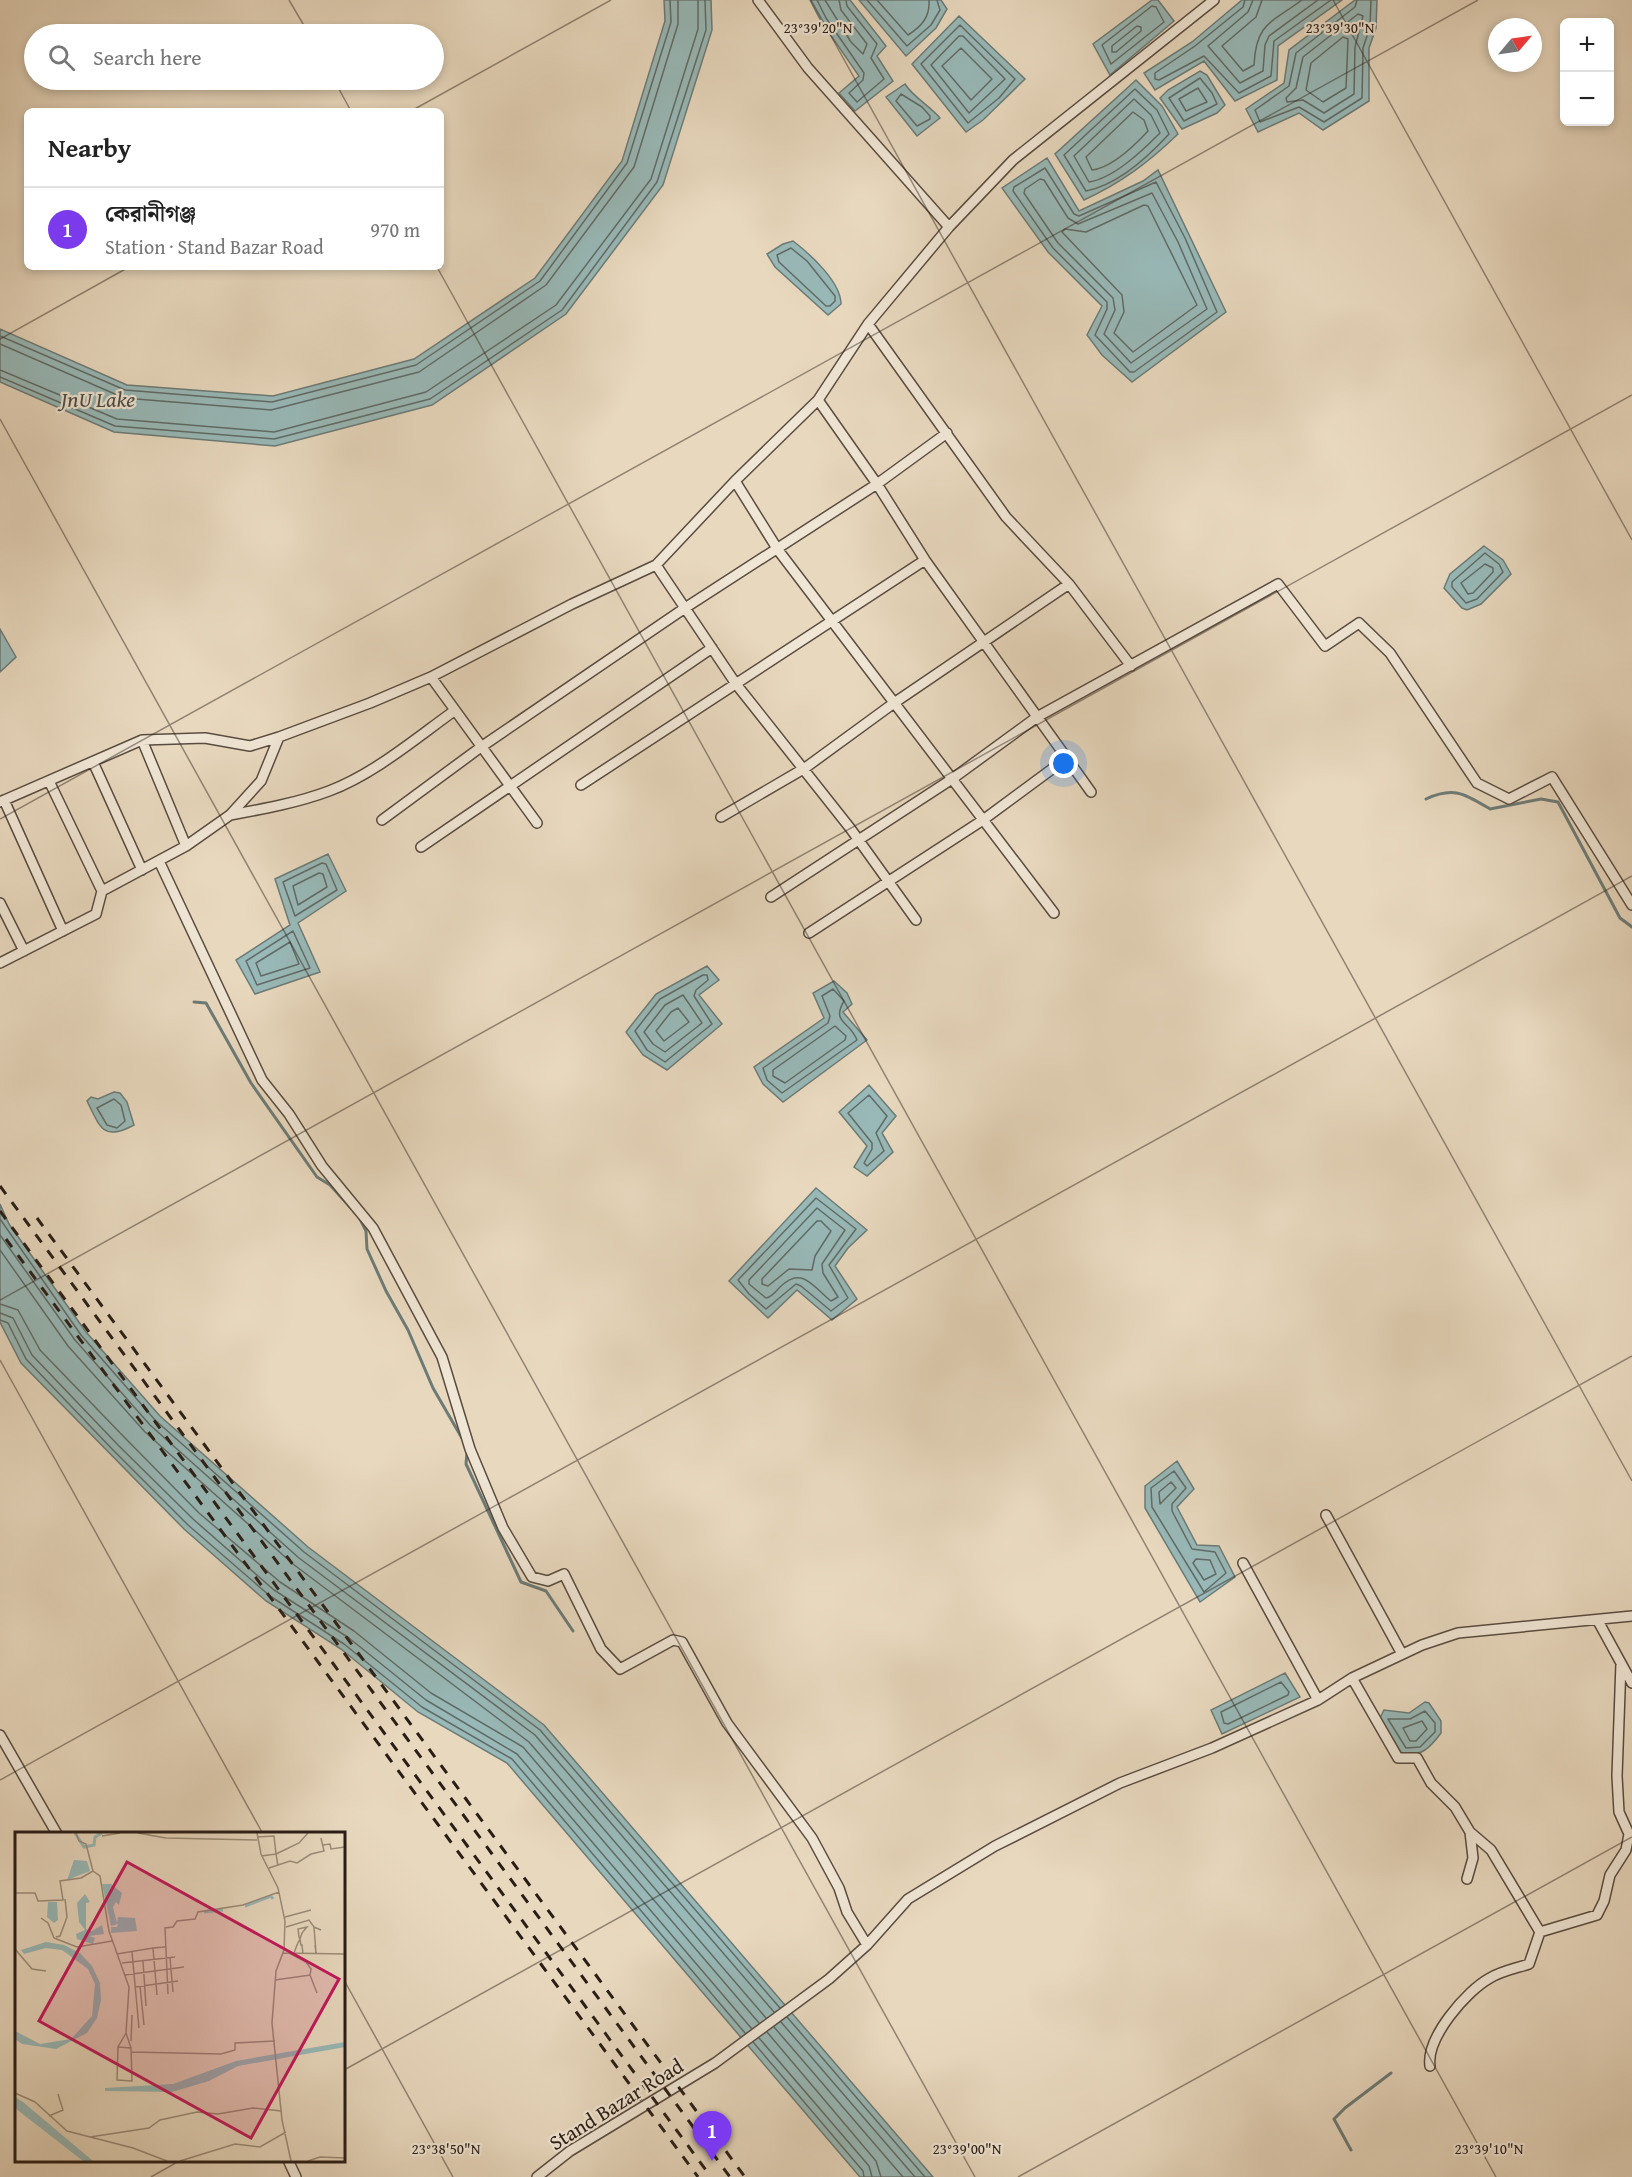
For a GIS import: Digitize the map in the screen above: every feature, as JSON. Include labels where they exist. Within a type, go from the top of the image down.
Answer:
[{"type":"street","points":[[758,0],[807,68],[949,227]]},
{"type":"street","points":[[63,931],[2,801],[142,740],[205,738],[250,746],[279,737],[370,703],[430,676],[562,609],[656,565],[735,481],[818,399],[868,324],[949,227],[1013,159],[1214,0]]},
{"type":"street","points":[[868,324],[1006,517],[1069,584],[1131,666]]},
{"type":"street","points":[[818,399],[877,484],[925,560],[1091,792]]},
{"type":"street","points":[[382,820],[481,747],[685,608],[877,484],[947,433]]},
{"type":"street","points":[[735,481],[778,550],[1054,913]]},
{"type":"street","points":[[581,785],[925,560]]},
{"type":"street","points":[[656,565],[736,684],[805,768],[916,920]]},
{"type":"street","points":[[721,817],[805,768],[894,703],[1069,584]]},
{"type":"street","points":[[771,897],[951,779],[1037,717],[1278,584],[1325,646],[1359,623],[1390,652],[1477,783],[1509,799],[1552,777],[1632,905]]},
{"type":"street","points":[[421,847],[511,788],[712,648]]},
{"type":"street","points":[[430,676],[537,823]]},
{"type":"street","points":[[230,815],[277,806],[330,790],[360,776],[454,711]]},
{"type":"street","points":[[102,891],[186,846],[230,815],[261,781],[279,737]]},
{"type":"street","points":[[142,740],[186,846]]},
{"type":"street","points":[[810,933],[983,820],[1067,758]]},
{"type":"street","points":[[93,762],[142,870]]},
{"type":"street","points":[[0,963],[96,914],[102,891],[49,781]]},
{"type":"street","points":[[159,861],[262,1080],[289,1114],[322,1166],[373,1228],[442,1357],[470,1449],[503,1528],[532,1577],[548,1581],[564,1574],[601,1649],[620,1669],[673,1640],[682,1642],[728,1724],[812,1838],[838,1888],[847,1912],[867,1945]]},
{"type":"street","points":[[0,903],[24,951]]},
{"type":"street","points":[[1326,1515],[1402,1654]]},
{"type":"street","points":[[1244,1563],[1318,1700]]},
{"type":"street","name":"Stand Bazar Road","points":[[537,2177],[570,2151],[715,2063],[829,1979],[867,1945],[908,1899],[995,1846],[1120,1783],[1212,1748],[1318,1700],[1352,1678],[1402,1654],[1458,1633],[1632,1616]]},
{"type":"street","points":[[1598,1621],[1632,1683]]},
{"type":"street","points":[[1540,1932],[1597,1915],[1604,1901],[1610,1875],[1626,1850],[1629,1834],[1619,1812],[1617,1776],[1621,1663]]},
{"type":"street","points":[[1352,1678],[1398,1758],[1417,1758],[1431,1783],[1455,1807],[1470,1832],[1491,1850],[1540,1932],[1529,1964],[1489,1978],[1467,1997],[1437,2034],[1429,2056],[1430,2066]]},
{"type":"street","points":[[0,1735],[4,1749],[56,1832]]},
{"type":"street","points":[[1467,1879],[1473,1858],[1470,1832]]},
{"type":"street","points":[[289,2162],[296,2177]]},
{"type":"water","name":"JnU Lake","points":[[664,0],[711,0],[712,30],[663,185],[566,314],[432,405],[275,446],[114,432],[0,382],[0,329],[127,385],[273,396],[414,359],[535,278],[622,161],[665,21]]},
{"type":"water","points":[[810,0],[850,0],[886,46],[877,56],[893,81],[855,111],[839,93],[859,76],[821,21]]},
{"type":"water","points":[[859,0],[941,0],[947,9],[936,28],[906,56]]},
{"type":"water","points":[[1152,0],[1158,0],[1174,21],[1110,75],[1093,44]]},
{"type":"water","points":[[1242,0],[1342,0],[1278,46],[1277,80],[1235,101],[1204,61],[1155,90],[1144,73],[1192,42]]},
{"type":"water","points":[[1355,0],[1377,0],[1376,28],[1369,48],[1369,101],[1323,130],[1299,113],[1258,132],[1246,109],[1284,83],[1289,50]]},
{"type":"water","points":[[959,16],[1025,79],[983,120],[966,132],[912,64]]},
{"type":"water","points":[[1200,71],[1207,75],[1225,105],[1217,113],[1182,129],[1160,98],[1168,90]]},
{"type":"water","points":[[1136,80],[1162,106],[1178,134],[1134,171],[1084,200],[1055,154]]},
{"type":"water","points":[[905,84],[940,118],[917,136],[886,97]]},
{"type":"water","points":[[1047,158],[1079,211],[1143,181],[1158,170],[1226,312],[1132,382],[1102,355],[1087,335],[1102,306],[1048,252],[1002,188]]},
{"type":"water","points":[[793,241],[816,261],[836,287],[841,304],[828,315],[775,267],[767,254]]},
{"type":"water","points":[[1484,546],[1503,560],[1511,574],[1481,604],[1467,610],[1462,608],[1444,588],[1450,574]]},
{"type":"water","points":[[0,629],[16,657],[0,672]]},
{"type":"water","points":[[328,854],[346,891],[298,923],[320,972],[255,994],[236,960],[290,925],[275,879]]},
{"type":"water","points":[[707,966],[719,980],[699,995],[722,1024],[667,1070],[643,1055],[626,1032],[656,994]]},
{"type":"water","points":[[834,981],[847,993],[852,1004],[843,1012],[867,1040],[783,1102],[763,1084],[754,1067],[824,1018],[813,993]]},
{"type":"water","points":[[869,1085],[896,1116],[882,1133],[893,1152],[867,1176],[854,1167],[867,1146],[839,1112]]},
{"type":"water","points":[[114,1092],[120,1093],[127,1102],[134,1125],[124,1130],[109,1132],[99,1125],[87,1101],[91,1097],[98,1099]]},
{"type":"water","points":[[816,1188],[867,1230],[848,1248],[835,1266],[857,1299],[832,1320],[797,1290],[768,1318],[729,1281]]},
{"type":"water","points":[[0,1204],[9,1224],[86,1332],[160,1416],[308,1547],[544,1725],[933,2177],[860,2177],[507,1763],[418,1712],[341,1649],[266,1601],[184,1529],[21,1363],[0,1322]]},
{"type":"water","points":[[1177,1461],[1194,1489],[1177,1507],[1197,1545],[1219,1546],[1235,1577],[1200,1602],[1145,1508],[1145,1486]]},
{"type":"water","points":[[1285,1673],[1300,1697],[1222,1734],[1211,1710]]},
{"type":"water","points":[[1425,1702],[1429,1703],[1441,1721],[1441,1733],[1420,1753],[1402,1754],[1380,1718],[1384,1710],[1409,1713]]},
{"type":"waterway","points":[[1426,799],[1452,792],[1473,799],[1490,809],[1541,799],[1558,802],[1620,918],[1632,927]]},
{"type":"waterway","points":[[194,1002],[206,1003],[251,1083],[317,1177],[330,1185],[359,1217],[366,1231],[367,1249],[386,1291],[408,1330],[433,1388],[463,1440]]},
{"type":"waterway","points":[[467,1452],[466,1464],[521,1582],[546,1591],[573,1631]]},
{"type":"waterway","points":[[1351,2150],[1334,2119],[1391,2073]]},
{"type":"railway","points":[[0,1186],[730,2177]]},
{"type":"railway","points":[[0,1211],[711,2177]]},
{"type":"railway","points":[[37,1218],[745,2177]]},
{"type":"railway","points":[[6,1239],[698,2177]]},
{"type":"place","name":"কেরানীগঞ্জ","points":[[712,2161]]}]
